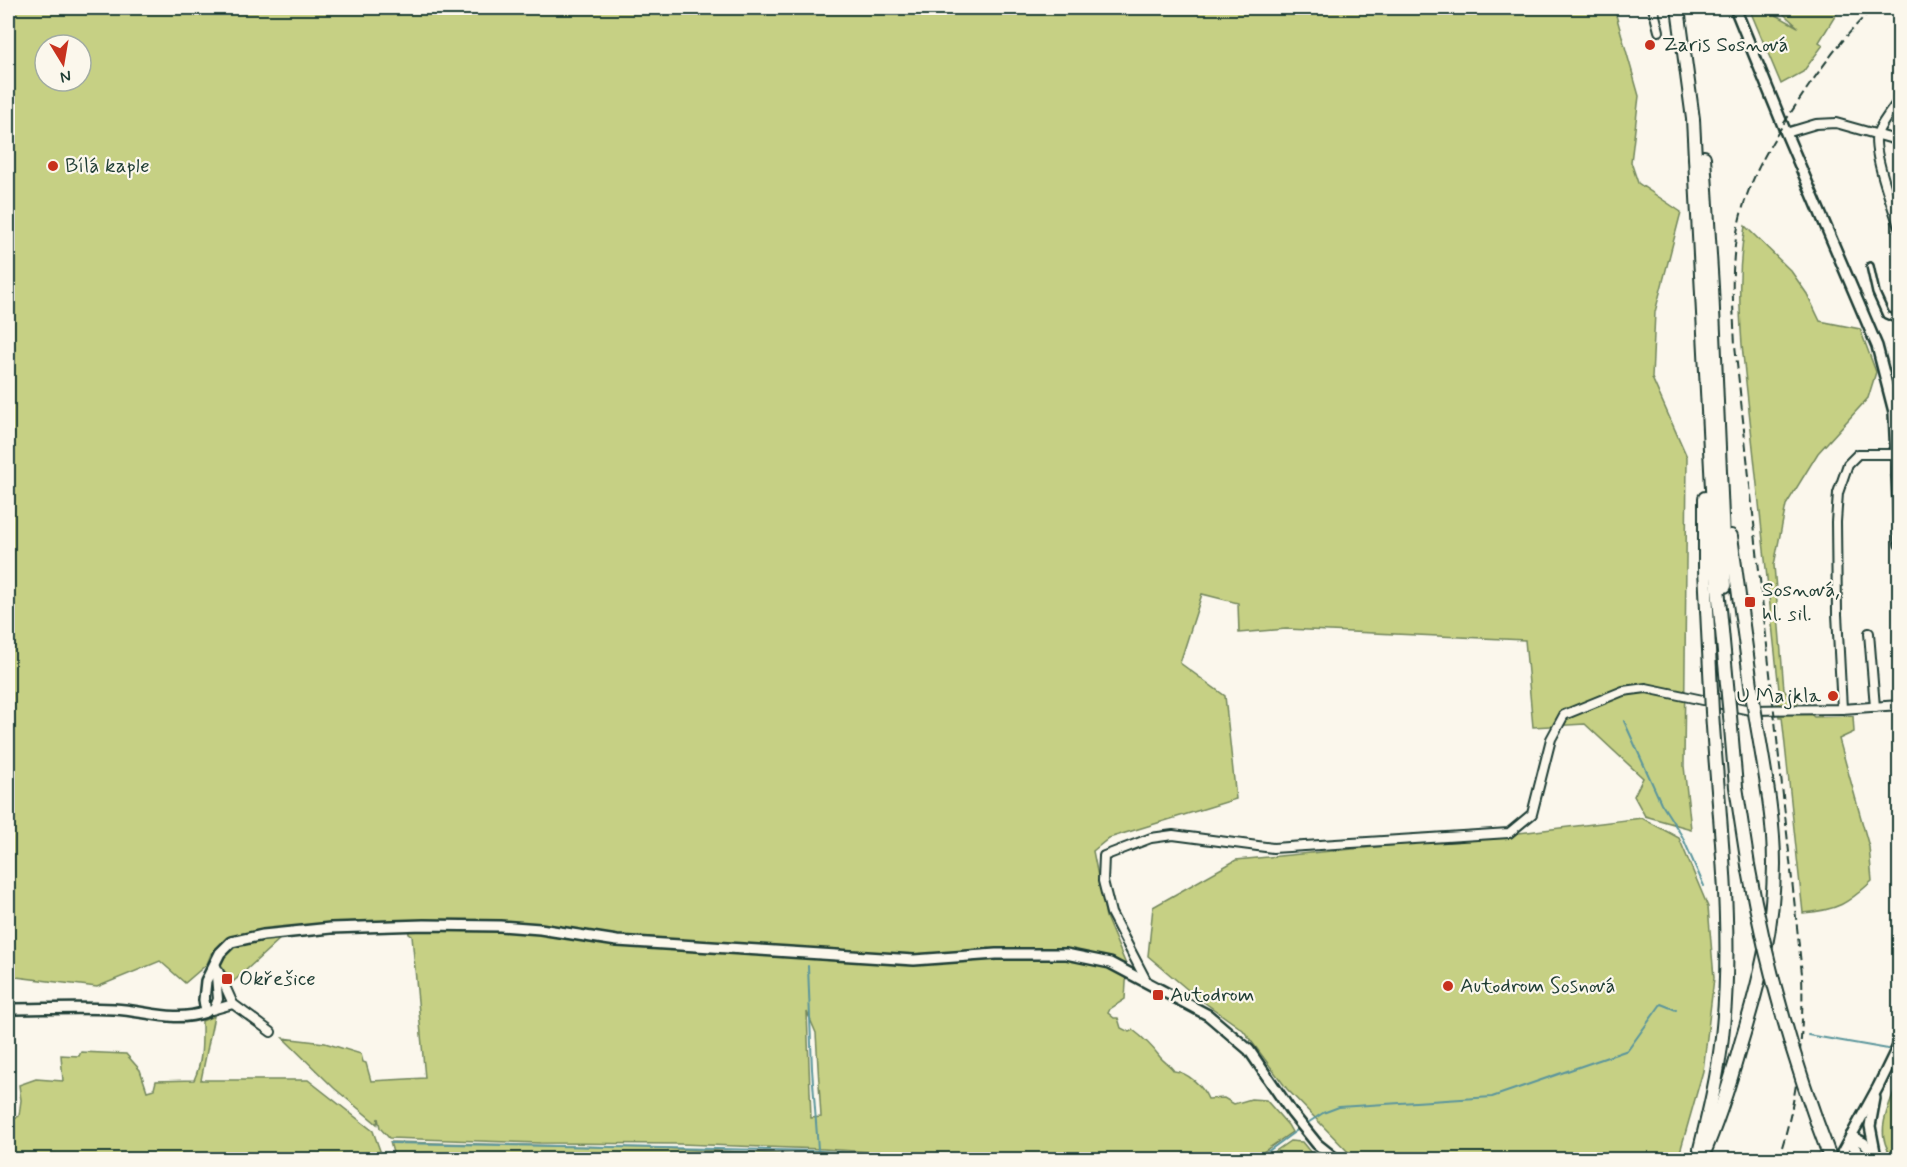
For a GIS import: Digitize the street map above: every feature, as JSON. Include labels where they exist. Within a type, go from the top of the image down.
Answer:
[{"type":"main road","points":[[1678,8],[1693,119],[1716,566],[1736,787],[1757,916],[1775,991],[1800,1076],[1831,1160]]},
{"type":"main road","points":[[1684,8],[1700,119],[1708,201],[1725,565],[1728,695]]},
{"type":"main road","points":[[1699,1160],[1716,1079],[1725,992],[1724,893],[1705,569],[1707,380]]},
{"type":"main road","points":[[1699,1160],[1714,1129],[1759,982],[1769,932],[1774,864],[1768,794],[1753,700],[1719,437]]},
{"type":"street","points":[[1653,8],[1659,31]]},
{"type":"street","points":[[1735,8],[1786,134],[1877,345],[1894,412],[1899,544]]},
{"type":"street","points":[[1899,99],[1877,134],[1875,142],[1899,229]]},
{"type":"street","points":[[1786,134],[1816,124],[1836,123],[1899,141]]},
{"type":"street","points":[[1870,266],[1876,293],[1886,315],[1899,321]]},
{"type":"street","points":[[1842,709],[1837,614],[1838,494],[1848,464],[1858,454],[1897,451]]},
{"type":"street","points":[[1869,633],[1875,707]]},
{"type":"street","points":[[1147,982],[1111,913],[1103,881],[1104,856],[1123,848],[1151,838],[1173,835],[1273,848],[1509,832],[1532,814],[1551,739],[1564,715],[1623,691],[1646,688],[1750,710],[1842,709],[1899,705]]},
{"type":"street","points":[[210,1011],[204,1000],[206,981],[225,946],[231,942],[296,931],[424,925],[500,926],[540,929],[617,941],[914,960],[996,954],[1066,954],[1110,963],[1208,1015],[1249,1050],[1292,1113],[1317,1144],[1337,1160]]},
{"type":"street","points":[[215,964],[233,1004],[271,1032]]},
{"type":"street","points":[[8,1009],[118,1009],[181,1018],[233,1004]]},
{"type":"street","points":[[1838,1160],[1878,1087],[1899,1042]]},
{"type":"street","points":[[1877,1158],[1870,1126],[1878,1087]]},
{"type":"street","points":[[1851,1136],[1864,1143],[1877,1158]]},
{"type":"street","points":[[1851,1136],[1854,1147],[1864,1160]]},
{"type":"green space","points":[[8,8],[1614,8],[1639,96],[1631,162],[1638,183],[1681,212],[1655,312],[1652,378],[1687,457],[1684,766],[1691,829],[1645,816],[1634,796],[1643,778],[1585,724],[1533,727],[1525,640],[1286,629],[1239,633],[1238,603],[1202,594],[1180,663],[1225,696],[1236,799],[1109,838],[1093,851],[1106,917],[1127,967],[1125,999],[1110,1009],[1108,1013],[1118,1018],[1121,1028],[1129,1032],[1133,1030],[1144,1039],[1174,1071],[1185,1074],[1194,1081],[1208,1099],[1224,1098],[1234,1104],[1251,1099],[1266,1100],[1292,1132],[1253,1159],[996,1160],[823,1149],[389,1138],[380,1128],[378,1118],[377,1124],[334,1088],[283,1038],[325,1043],[361,1054],[371,1081],[425,1078],[412,936],[409,934],[408,924],[293,927],[233,982],[211,954],[207,964],[185,983],[160,961],[97,987],[8,976]],"holes":[[[807,1012],[816,1033],[821,1117],[811,1118]]]},
{"type":"green space","points":[[1749,8],[1770,8],[1776,15],[1798,27],[1777,8],[1840,8],[1819,42],[1823,45],[1803,72],[1781,84]]},
{"type":"green space","points":[[1745,226],[1791,271],[1807,294],[1820,321],[1860,329],[1876,372],[1868,398],[1818,453],[1786,505],[1774,565],[1784,690],[1814,717],[1853,716],[1854,732],[1839,739],[1869,847],[1872,881],[1841,905],[1803,913],[1782,717],[1779,717],[1777,700],[1780,699],[1742,345],[1740,286]]},
{"type":"green space","name":"Autodrom Sosnová","points":[[1642,818],[1679,838],[1708,907],[1714,978],[1703,1071],[1678,1159],[1360,1159],[1350,1154],[1287,1089],[1243,1030],[1194,995],[1148,956],[1153,907],[1236,860],[1502,835]]},
{"type":"green space","points":[[214,1016],[201,1080],[308,1080],[373,1131],[383,1159],[8,1159],[8,1122],[19,1116],[21,1100],[19,1085],[36,1079],[63,1081],[61,1055],[79,1056],[81,1052],[126,1054],[140,1070],[147,1091],[154,1089],[156,1081],[194,1080],[200,1059],[202,1021]]},
{"type":"green space","points":[[1899,1079],[1899,1159],[1894,1159],[1887,1149],[1883,1130],[1887,1110]]},
{"type":"green space","points":[[1290,1141],[1302,1142],[1316,1159],[1264,1159]]},
{"type":"green space","points":[[390,1142],[658,1148],[881,1159],[395,1160]]},
{"type":"waterway","points":[[1624,721],[1661,803],[1682,836],[1704,886]]},
{"type":"waterway","points":[[808,966],[818,1149]]},
{"type":"waterway","points":[[1306,1124],[1323,1113],[1339,1107],[1492,1097],[1628,1050],[1661,1004],[1676,1010]]},
{"type":"waterway","points":[[1808,1035],[1888,1049]]},
{"type":"waterway","points":[[1256,1160],[1300,1128]]},
{"type":"waterway","points":[[391,1143],[818,1151],[949,1160]]},
{"type":"railway","points":[[1778,1160],[1795,1091],[1801,1045],[1802,974],[1735,345],[1734,257],[1743,209],[1764,157],[1783,124],[1820,70],[1873,8]]},
{"type":"place","name":"Zaris Sosnová","points":[[1650,45]]},
{"type":"place","name":"Bílá kaple","points":[[53,166]]},
{"type":"place","name":"Sosnová, hl. sil.","points":[[1750,602]]},
{"type":"place","name":"U Majkla","points":[[1833,696]]},
{"type":"place","name":"Okřešice","points":[[227,979]]},
{"type":"place","name":"Autodrom Sosnová","points":[[1448,986]]},
{"type":"place","name":"Autodrom","points":[[1158,995]]}]
